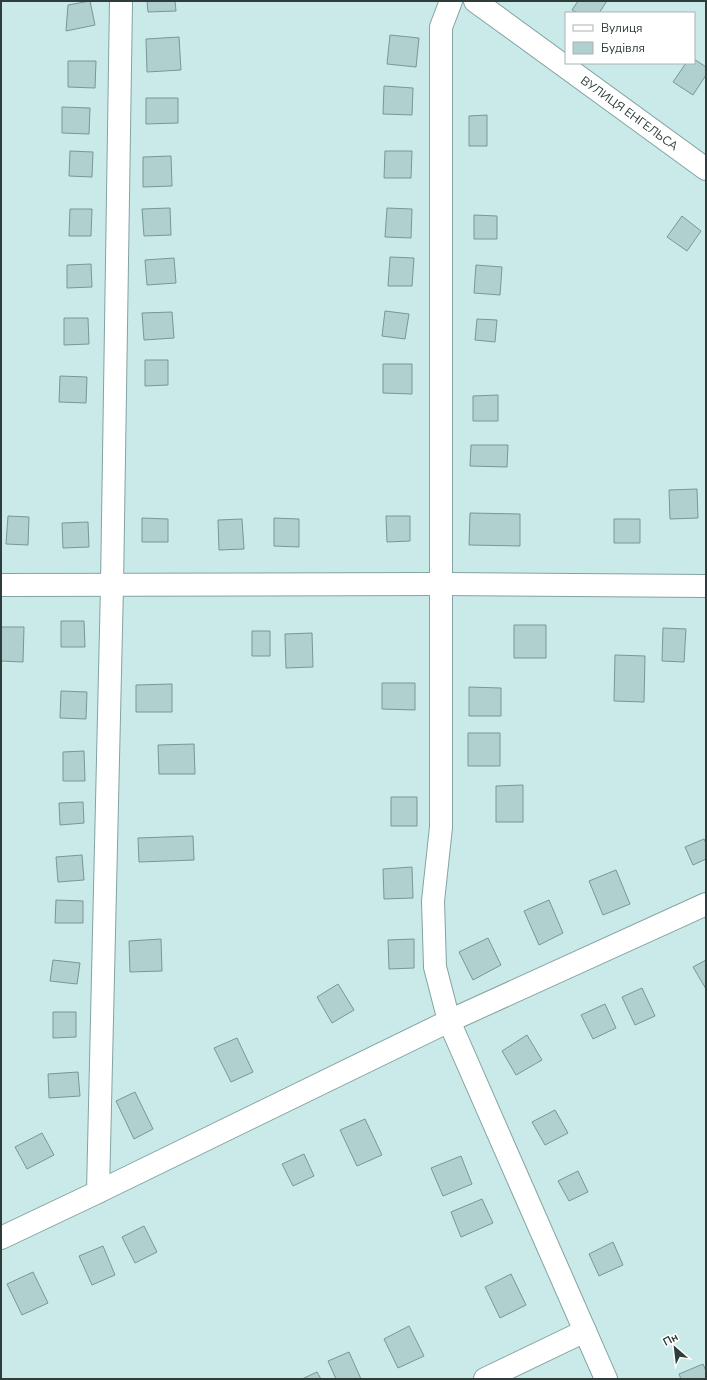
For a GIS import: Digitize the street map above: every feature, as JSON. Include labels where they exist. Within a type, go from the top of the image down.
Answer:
[{"type":"street","points":[[98,1192],[112,586],[121,1]]},
{"type":"street","points":[[451,1],[441,27],[441,827],[433,902],[435,968],[449,1021],[606,1379]]},
{"type":"street","name":"ВУЛИЦЯ ЕНГЕЛЬСА","points":[[475,1],[706,169]]},
{"type":"street","points":[[1,585],[112,586],[440,584],[706,586]]},
{"type":"street","points":[[1,1238],[449,1021],[706,904]]},
{"type":"street","points":[[485,1379],[585,1331]]},
{"type":"building","points":[[90,1],[95,25],[66,31],[68,5]]},
{"type":"building","points":[[147,1],[175,1],[176,11],[148,12]]},
{"type":"building","points":[[578,1],[607,1],[600,12],[575,12],[572,10]]},
{"type":"building","points":[[390,35],[419,38],[416,67],[387,64]]},
{"type":"building","points":[[179,37],[181,70],[147,72],[146,39]]},
{"type":"building","points":[[695,60],[706,67],[706,75],[693,95],[673,82],[685,64],[695,64]]},
{"type":"building","points":[[68,61],[96,61],[95,88],[68,87]]},
{"type":"building","points":[[384,86],[413,88],[412,115],[383,114]]},
{"type":"building","points":[[146,98],[178,98],[178,123],[146,124]]},
{"type":"building","points":[[62,107],[90,108],[89,134],[62,133]]},
{"type":"building","points":[[487,115],[487,146],[469,146],[469,116]]},
{"type":"building","points":[[70,151],[93,152],[92,177],[69,176]]},
{"type":"building","points":[[385,151],[412,151],[411,178],[384,178]]},
{"type":"building","points":[[171,156],[172,186],[143,187],[143,157]]},
{"type":"building","points":[[170,208],[171,235],[144,236],[142,209]]},
{"type":"building","points":[[387,208],[412,209],[411,238],[385,237]]},
{"type":"building","points":[[70,209],[92,209],[91,236],[69,236]]},
{"type":"building","points":[[474,215],[497,216],[497,239],[474,239]]},
{"type":"building","points":[[682,216],[701,231],[687,251],[667,237]]},
{"type":"building","points":[[390,257],[414,258],[412,286],[388,286]]},
{"type":"building","points":[[174,258],[176,283],[147,285],[145,260]]},
{"type":"building","points":[[91,264],[92,287],[67,288],[67,265]]},
{"type":"building","points":[[476,265],[502,267],[500,295],[474,293]]},
{"type":"building","points":[[385,311],[409,314],[405,339],[382,336]]},
{"type":"building","points":[[172,312],[174,338],[144,340],[142,313]]},
{"type":"building","points":[[64,318],[88,318],[89,344],[64,345]]},
{"type":"building","points":[[477,319],[497,320],[495,342],[475,340]]},
{"type":"building","points":[[145,360],[168,360],[168,385],[145,386]]},
{"type":"building","points":[[383,364],[412,364],[412,394],[383,393]]},
{"type":"building","points":[[60,376],[87,377],[86,403],[59,402]]},
{"type":"building","points":[[498,395],[498,421],[473,421],[473,396]]},
{"type":"building","points":[[471,445],[508,445],[507,467],[470,466]]},
{"type":"building","points":[[697,489],[698,518],[670,519],[669,490]]},
{"type":"building","points":[[470,513],[520,514],[520,546],[469,545]]},
{"type":"building","points":[[8,516],[29,517],[28,545],[6,544]]},
{"type":"building","points":[[386,516],[410,516],[410,541],[387,542]]},
{"type":"building","points":[[142,518],[168,519],[168,542],[142,542]]},
{"type":"building","points":[[274,518],[299,519],[299,547],[274,546]]},
{"type":"building","points":[[242,519],[244,549],[219,550],[218,520]]},
{"type":"building","points":[[614,519],[640,519],[640,543],[614,543]]},
{"type":"building","points":[[88,522],[89,547],[63,548],[62,523]]},
{"type":"building","points":[[61,621],[84,621],[85,647],[61,647]]},
{"type":"building","points":[[514,625],[546,625],[546,658],[514,658]]},
{"type":"building","points":[[1,627],[24,627],[23,662],[1,661]]},
{"type":"building","points":[[663,628],[686,629],[684,662],[662,661]]},
{"type":"building","points":[[252,631],[270,631],[270,656],[252,656]]},
{"type":"building","points":[[312,633],[313,667],[286,668],[285,634]]},
{"type":"building","points":[[615,655],[645,656],[644,702],[614,701]]},
{"type":"building","points":[[382,683],[415,683],[415,710],[382,709]]},
{"type":"building","points":[[172,684],[172,712],[136,712],[136,685]]},
{"type":"building","points":[[469,687],[501,688],[501,716],[469,716]]},
{"type":"building","points":[[61,691],[87,692],[86,719],[60,718]]},
{"type":"building","points":[[468,733],[500,733],[500,766],[468,766]]},
{"type":"building","points":[[194,744],[195,774],[159,774],[158,745]]},
{"type":"building","points":[[84,751],[85,781],[63,781],[63,752]]},
{"type":"building","points":[[523,785],[523,822],[496,822],[496,786]]},
{"type":"building","points":[[391,797],[417,797],[417,826],[391,826]]},
{"type":"building","points":[[83,802],[84,823],[60,825],[59,803]]},
{"type":"building","points":[[193,836],[194,860],[139,862],[138,838]]},
{"type":"building","points":[[704,839],[706,843],[706,859],[693,865],[685,847]]},
{"type":"building","points":[[82,855],[84,880],[58,882],[56,857]]},
{"type":"building","points":[[412,867],[413,898],[384,899],[383,869]]},
{"type":"building","points":[[616,870],[630,904],[603,915],[589,881]]},
{"type":"building","points":[[56,900],[83,901],[83,923],[55,923]]},
{"type":"building","points":[[549,900],[563,933],[539,945],[524,911]]},
{"type":"building","points":[[488,938],[501,965],[473,980],[459,952]]},
{"type":"building","points":[[161,939],[162,971],[130,972],[129,941]]},
{"type":"building","points":[[414,939],[414,968],[389,969],[388,940]]},
{"type":"building","points":[[53,960],[80,963],[77,984],[50,981]]},
{"type":"building","points":[[706,960],[706,989],[693,967]]},
{"type":"building","points":[[338,984],[354,1010],[332,1023],[317,997]]},
{"type":"building","points":[[642,988],[655,1016],[635,1025],[622,997]]},
{"type":"building","points":[[605,1004],[616,1028],[593,1039],[581,1015]]},
{"type":"building","points":[[53,1012],[76,1012],[76,1037],[53,1038]]},
{"type":"building","points":[[527,1035],[542,1060],[516,1075],[502,1051]]},
{"type":"building","points":[[237,1038],[253,1072],[231,1082],[214,1048]]},
{"type":"building","points":[[78,1072],[80,1096],[49,1098],[48,1074]]},
{"type":"building","points":[[135,1092],[153,1129],[134,1139],[116,1101]]},
{"type":"building","points":[[555,1110],[568,1133],[545,1145],[532,1122]]},
{"type":"building","points":[[365,1119],[382,1155],[357,1166],[340,1130]]},
{"type":"building","points":[[42,1133],[54,1155],[27,1169],[15,1147]]},
{"type":"building","points":[[304,1154],[314,1176],[293,1186],[282,1164]]},
{"type":"building","points":[[461,1156],[472,1184],[443,1196],[431,1168]]},
{"type":"building","points":[[578,1171],[588,1192],[569,1201],[558,1181]]},
{"type":"building","points":[[482,1199],[493,1223],[461,1237],[451,1212]]},
{"type":"building","points":[[144,1226],[157,1252],[135,1263],[122,1237]]},
{"type":"building","points":[[613,1242],[623,1265],[599,1276],[589,1254]]},
{"type":"building","points":[[103,1246],[115,1275],[92,1285],[79,1256]]},
{"type":"building","points":[[33,1272],[48,1303],[22,1315],[7,1284]]},
{"type":"building","points":[[511,1274],[526,1305],[500,1318],[485,1287]]},
{"type":"building","points":[[409,1326],[424,1356],[398,1368],[384,1339]]},
{"type":"building","points":[[349,1352],[361,1379],[336,1379],[328,1361]]},
{"type":"building","points":[[703,1364],[706,1371],[706,1379],[681,1379],[679,1374]]},
{"type":"building","points":[[317,1372],[321,1379],[302,1379]]}]
